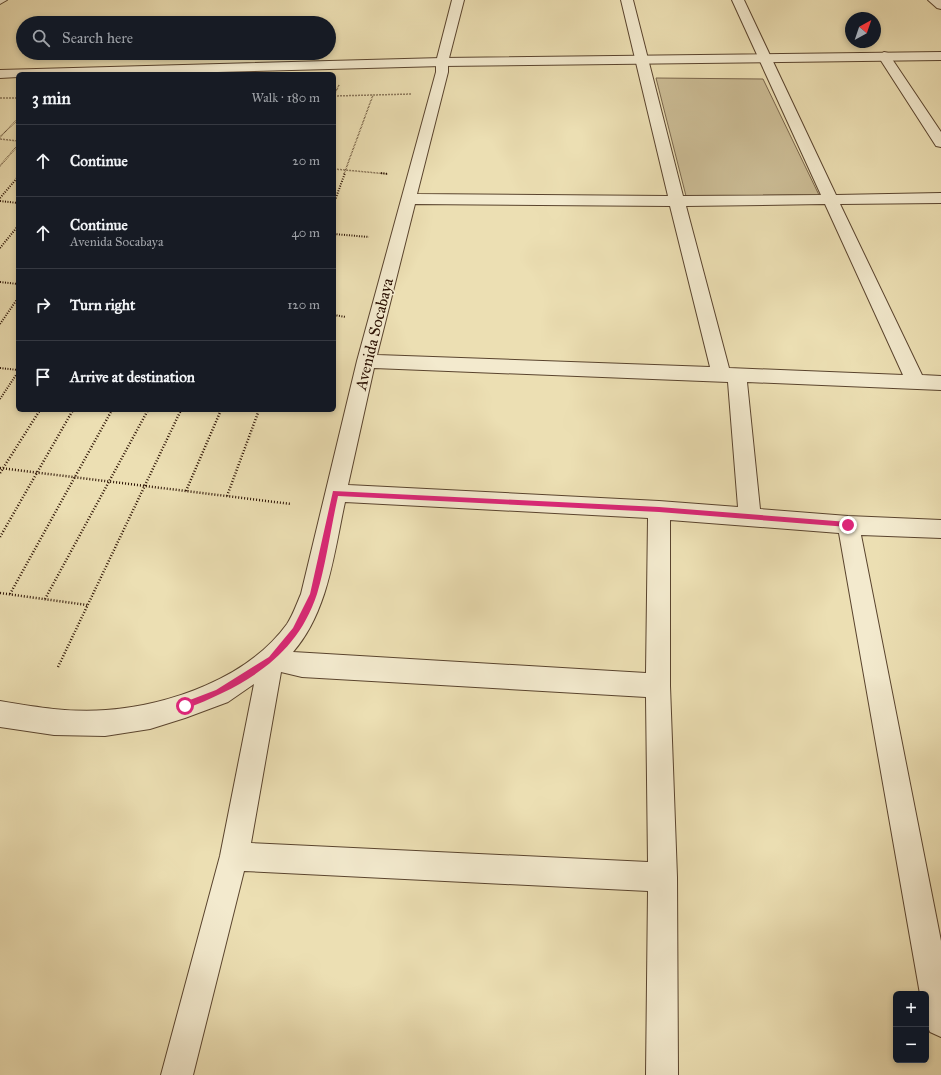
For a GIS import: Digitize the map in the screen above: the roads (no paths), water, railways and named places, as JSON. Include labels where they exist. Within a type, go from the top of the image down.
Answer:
[{"type":"street","name":"Avenida Socabaya","points":[[0,714],[54,722],[104,723],[150,716],[185,706],[219,693],[271,659],[296,631],[313,594],[366,361],[409,199],[458,0]]},
{"type":"street","points":[[627,0],[641,64],[676,201],[729,373],[750,518]]},
{"type":"street","points":[[738,0],[915,381]]},
{"type":"street","points":[[934,0],[941,6]]},
{"type":"street","points":[[126,72],[768,63],[884,56],[941,56]]},
{"type":"street","points":[[884,56],[941,143]]},
{"type":"street","points":[[768,63],[892,69],[941,68]]},
{"type":"street","points":[[0,74],[16,74]]},
{"type":"street","points":[[409,199],[676,201],[941,198]]},
{"type":"street","points":[[366,361],[729,373],[941,383]]},
{"type":"street","points":[[335,493],[659,510],[848,525],[941,529]]},
{"type":"street","points":[[659,510],[658,686],[663,877],[662,1075]]},
{"type":"street","points":[[848,525],[941,1021]]},
{"type":"street","points":[[177,1075],[234,856],[271,659],[302,665],[658,686]]},
{"type":"street","points":[[234,856],[663,877]]}]
